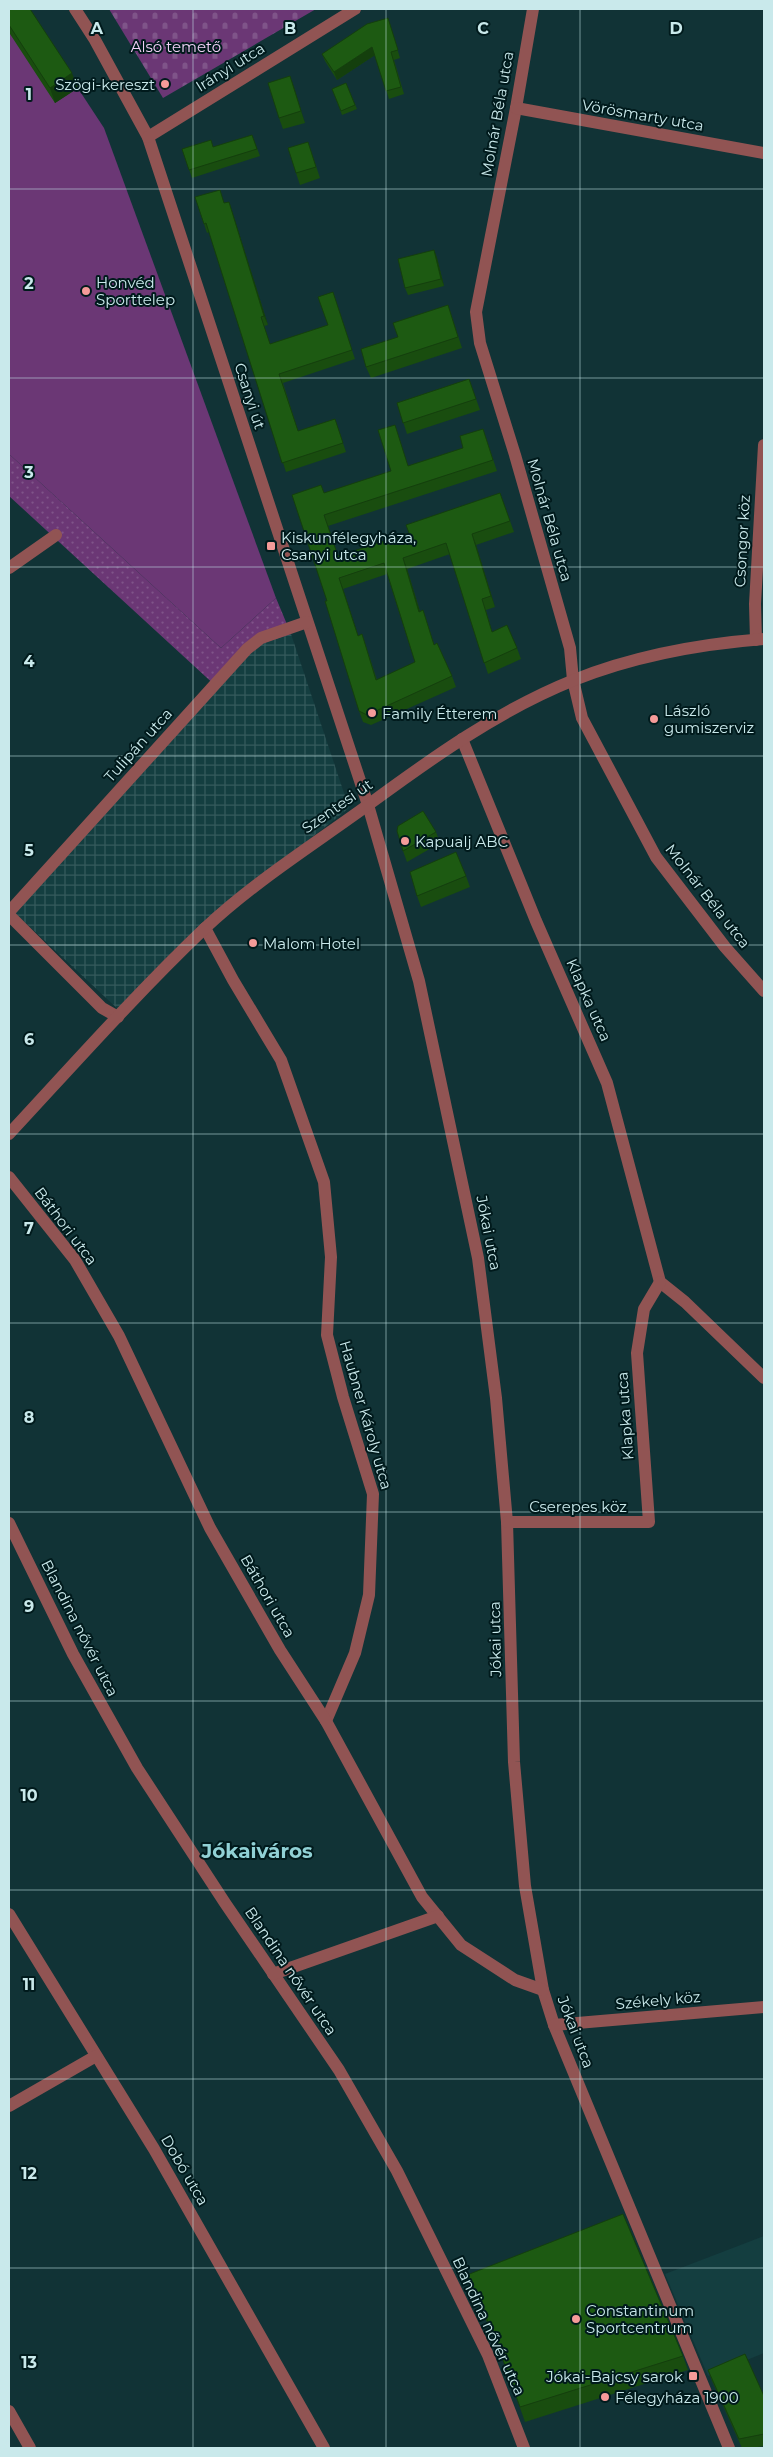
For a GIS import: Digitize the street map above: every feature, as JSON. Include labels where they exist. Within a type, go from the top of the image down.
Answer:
[{"type":"street","name":"Csanyi út","points":[[75,9],[96,40],[148,137],[368,805]]},
{"type":"street","name":"Irányi utca","points":[[148,137],[355,9]]},
{"type":"street","name":"Molnár Béla utca","points":[[533,9],[516,108],[476,312],[480,343],[515,455],[570,648],[573,680],[582,718],[656,857],[725,947],[764,991]]},
{"type":"street","name":"Vörösmarty utca","points":[[516,108],[764,154]]},
{"type":"street","name":"Csongor köz","points":[[760,639],[755,604],[764,445]]},
{"type":"street","points":[[9,568],[56,535]]},
{"type":"street","name":"Tulipán utca","points":[[9,913],[236,661],[261,638],[307,622]]},
{"type":"street","name":"Szentesi út","points":[[9,1134],[118,1017],[205,928],[296,854],[462,740],[573,680],[626,662],[674,651],[760,639]]},
{"type":"street","name":"Klapka utca","points":[[462,740],[536,920],[607,1083],[660,1282],[644,1309],[637,1353],[648,1522]]},
{"type":"street","name":"Jókai utca","points":[[368,805],[419,981],[478,1258],[496,1398],[507,1522],[514,1762],[525,1886],[543,1990],[554,2025],[729,2448]]},
{"type":"street","points":[[9,913],[102,1008],[118,1017]]},
{"type":"street","name":"Haubner Károly utca","points":[[205,928],[233,980],[281,1060],[324,1182],[332,1257],[326,1335],[373,1494],[369,1596],[355,1652],[326,1720]]},
{"type":"street","name":"Báthori utca","points":[[9,1177],[75,1260],[119,1336],[210,1528],[280,1650],[326,1720],[422,1897],[461,1945],[515,1980],[543,1990]]},
{"type":"street","points":[[660,1282],[685,1302],[764,1378]]},
{"type":"street","name":"Cserepes köz","points":[[507,1522],[648,1522]]},
{"type":"street","name":"Blandina nővér utca","points":[[9,1523],[73,1654],[137,1768],[339,2070],[398,2171],[488,2356],[524,2448]]},
{"type":"street","name":"Dobó utca","points":[[9,1914],[154,2149],[324,2448]]},
{"type":"street","points":[[273,1974],[438,1916]]},
{"type":"street","name":"Székely köz","points":[[554,2025],[764,2007]]},
{"type":"street","points":[[9,2106],[96,2056]]},
{"type":"street","points":[[9,2411],[30,2448]]},
{"type":"shaded area","points":[[291,634],[349,808],[202,924],[120,1011],[14,912],[247,656],[263,643]]},
{"type":"shaded area","points":[[764,2236],[764,2353],[708,2376],[665,2274]]},
{"type":"green space","name":"Honvéd Sporttelep","points":[[9,9],[26,9],[104,128],[276,598],[221,648],[9,454]]},
{"type":"green space","name":"Alsó temető","points":[[109,9],[316,9],[163,98]]},
{"type":"green space","points":[[9,454],[221,648],[276,598],[291,634],[263,643],[247,656],[218,688],[9,496]]},
{"type":"building","points":[[9,9],[30,9],[72,73],[50,88],[9,25]]},
{"type":"building","points":[[388,18],[398,50],[391,52],[401,87],[386,91],[372,47],[334,72],[322,54],[367,24]]},
{"type":"building","points":[[290,76],[301,111],[279,118],[268,83]]},
{"type":"building","points":[[346,83],[355,105],[341,111],[332,89]]},
{"type":"building","points":[[252,135],[257,149],[189,170],[182,149],[211,140],[213,147]]},
{"type":"building","points":[[308,142],[316,167],[296,173],[288,148]]},
{"type":"building","points":[[220,190],[224,203],[229,202],[264,316],[261,317],[270,344],[328,325],[318,297],[333,292],[352,350],[279,374],[298,431],[335,419],[343,443],[282,463],[206,223],[204,224],[195,197]]},
{"type":"building","points":[[434,250],[441,279],[405,288],[398,259]]},
{"type":"building","points":[[448,305],[458,337],[366,367],[361,349],[398,337],[393,323]]},
{"type":"building","points":[[469,379],[476,399],[403,423],[397,403]]},
{"type":"building","points":[[395,425],[408,466],[463,448],[460,436],[483,429],[493,460],[324,515],[338,556],[409,533],[406,525],[500,493],[510,521],[472,534],[491,596],[482,599],[492,632],[507,625],[517,648],[484,663],[446,543],[403,558],[419,612],[423,610],[434,645],[437,643],[452,676],[367,715],[359,711],[325,601],[327,601],[292,495],[321,485],[324,493],[391,471],[378,430]],"holes":[[[384,563],[415,662],[376,680],[362,634],[358,636],[339,578]]]},
{"type":"building","points":[[423,811],[436,832],[403,851],[397,831],[398,826]]},
{"type":"building","points":[[456,852],[466,876],[417,896],[410,872]]},
{"type":"building","name":"Constantinum Sportcentrum","points":[[623,2214],[683,2356],[520,2407],[494,2335],[467,2275]]},
{"type":"building","points":[[745,2354],[764,2396],[764,2434],[739,2439],[708,2370]]},
{"type":"place","name":"Szögi-kereszt","points":[[165,84]]},
{"type":"place","name":"Honvéd Sporttelep","points":[[86,291]]},
{"type":"place","name":"Kiskunfélegyháza, Csanyi utca","points":[[271,546]]},
{"type":"place","name":"Family Étterem","points":[[372,713]]},
{"type":"place","name":"László gumiszerviz","points":[[654,719]]},
{"type":"place","name":"Kapualj ABC","points":[[405,841]]},
{"type":"place","name":"Malom Hotel","points":[[253,943]]},
{"type":"place","name":"Constantinum Sportcentrum","points":[[576,2319]]},
{"type":"place","name":"Jókai-Bajcsy sarok","points":[[693,2376]]},
{"type":"place","name":"Félegyháza 1900","points":[[605,2397]]},
{"type":"district","name":"Jókaiváros","points":[[257,1851]]}]
